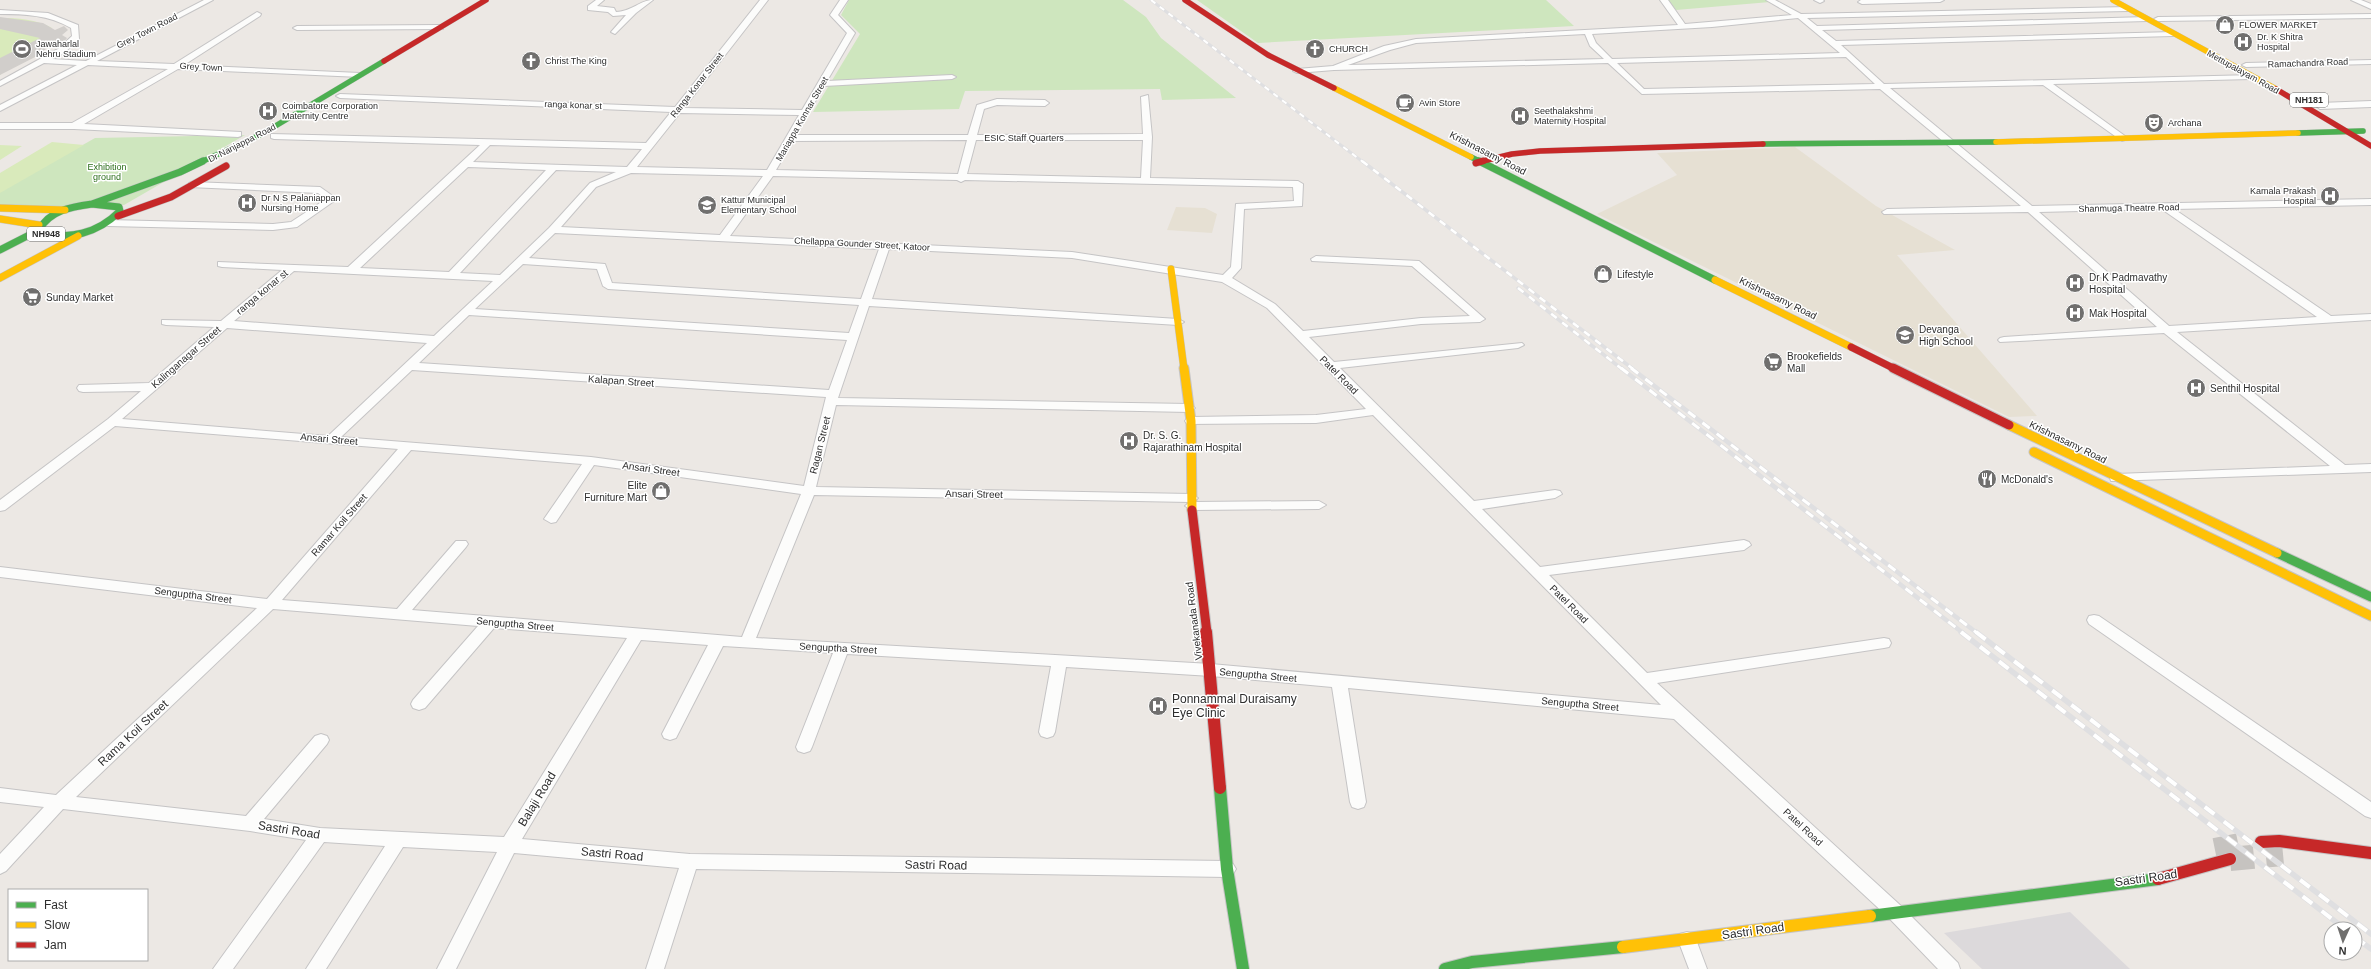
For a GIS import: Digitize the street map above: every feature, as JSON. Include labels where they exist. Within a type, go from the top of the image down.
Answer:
[{"type":"main road","name":"Dr Nanjappa Road","points":[[92,204],[180,172],[262,134],[486,0]]},
{"type":"main road","name":"Dr Nanjappa Road","points":[[254,148],[496,0]]},
{"type":"main road","name":"Krishnasamy Road","points":[[1185,0],[1297,71],[1321,81],[2116,478],[2371,597]]},
{"type":"main road","name":"Mettupalayam Road","points":[[2113,0],[2347,131],[2371,146]]},
{"type":"main road","name":"Mettupalayam Road","points":[[2123,0],[2246,65],[2367,133]]},
{"type":"main road","points":[[1297,71],[1306,85],[1326,95]]},
{"type":"main road","points":[[287,119],[300,120]]},
{"type":"main road","points":[[1478,172],[1466,166],[1512,154],[1540,151],[1843,142],[1948,144],[2347,131],[2367,133]]},
{"type":"main road","name":"Dr Nanjappa Road","points":[[118,216],[171,197],[234,161]]},
{"type":"main road","name":"NH948","points":[[0,250],[39,228],[44,220],[65,210],[92,204],[113,204],[119,207],[120,211],[118,216],[108,223],[88,231],[0,278]]},
{"type":"main road","points":[[0,208],[65,210]]},
{"type":"main road","points":[[0,219],[39,228]]},
{"type":"main road","name":"NH948","points":[[39,228],[50,236],[88,231]]},
{"type":"main road","name":"Vivekanada Road","points":[[1171,270],[1191,421],[1192,502],[1211,670],[1227,869],[1243,969]]},
{"type":"main road","points":[[1700,284],[1714,291]]},
{"type":"main road","points":[[2024,447],[2371,616]]},
{"type":"main road","points":[[2261,842],[2279,841],[2371,853]]},
{"type":"main road","name":"Sastri Road","points":[[1445,969],[1472,962],[1687,940],[1894,911],[2171,876],[2230,859]]},
{"type":"main road","name":"Sastri Road","points":[[2061,890],[2164,868],[2179,863]]},
{"type":"street","name":"Grey Town Road","points":[[0,108],[209,0]]},
{"type":"street","points":[[600,0],[591,8],[610,10],[613,14],[632,13],[638,11],[649,0]]},
{"type":"street","name":"Ranga Konar Street","points":[[630,170],[764,0]]},
{"type":"street","name":"Mariappa Konnar Street","points":[[724,237],[770,173],[851,33],[834,15],[844,0]]},
{"type":"street","points":[[1664,0],[1683,26]]},
{"type":"street","points":[[1770,0],[1800,16],[1849,55],[1948,144],[2031,210],[2167,330],[2343,470]]},
{"type":"street","points":[[1861,1],[1940,0]]},
{"type":"street","points":[[2355,0],[2371,7]]},
{"type":"street","points":[[1861,1],[1878,14]]},
{"type":"street","points":[[1334,68],[1388,48],[1416,41],[1491,35],[1588,32],[1800,16],[2128,9]]},
{"type":"street","points":[[0,12],[51,15],[65,20],[75,27],[76,37],[61,51],[0,84]]},
{"type":"street","points":[[615,32],[632,13]]},
{"type":"street","points":[[74,126],[156,80],[175,66],[257,14]]},
{"type":"street","points":[[2158,19],[2371,16]]},
{"type":"street","points":[[1815,28],[2146,19]]},
{"type":"street","points":[[297,28],[440,27]]},
{"type":"street","points":[[1588,32],[1592,44],[1642,92],[2251,77]]},
{"type":"street","points":[[1834,43],[2173,34]]},
{"type":"street","points":[[1297,71],[1334,68],[1849,55]]},
{"type":"street","name":"Grey Town","points":[[42,61],[360,74]]},
{"type":"street","name":"Ramachandra Road","points":[[2246,65],[2371,62]]},
{"type":"street","points":[[822,84],[952,77]]},
{"type":"street","points":[[2045,82],[2122,138]]},
{"type":"street","name":"ranga konar st","points":[[340,96],[678,110],[806,113]]},
{"type":"street","points":[[1145,97],[1148,137],[1145,182]]},
{"type":"street","name":"ESIC Staff Quarters","points":[[1045,103],[997,102],[980,107],[972,138],[1148,137]]},
{"type":"street","points":[[2320,106],[2371,104]]},
{"type":"street","points":[[0,126],[74,126],[238,134]]},
{"type":"street","points":[[274,136],[350,140],[649,146]]},
{"type":"street","points":[[791,138],[972,138],[960,178]]},
{"type":"street","points":[[350,271],[468,164],[489,142]]},
{"type":"street","points":[[468,164],[555,166],[630,170],[960,178],[1298,184],[1299,204],[1239,206],[1236,268],[1225,279]]},
{"type":"street","points":[[452,276],[555,166]]},
{"type":"street","points":[[331,440],[553,230],[593,185],[630,170]]},
{"type":"street","points":[[108,223],[273,227],[294,225],[332,198],[320,190],[192,185]]},
{"type":"street","name":"Shanmuga Theatre Road","points":[[1887,212],[2166,208],[2371,202]]},
{"type":"street","points":[[2166,208],[2329,320]]},
{"type":"street","name":"Chellappa Gounder Street, Katoor","points":[[553,230],[724,237],[1072,255],[1171,270]]},
{"type":"street","name":"Ragan Street","points":[[748,643],[809,491],[832,397],[885,245]]},
{"type":"street","points":[[1299,335],[1421,321],[1480,319],[1415,262],[1316,259]]},
{"type":"street","points":[[520,261],[601,266],[608,286],[1178,322]]},
{"type":"street","points":[[222,264],[291,268]]},
{"type":"street","name":"ranga konar st","points":[[224,324],[291,268],[502,278]]},
{"type":"street","name":"Patel Road","points":[[1171,270],[1225,279],[1270,306],[1678,713],[1894,911],[1951,969]]},
{"type":"street","points":[[467,312],[853,337]]},
{"type":"street","points":[[2004,340],[2371,317]]},
{"type":"street","points":[[166,322],[224,324]]},
{"type":"street","name":"Kalinganagar Street","points":[[0,507],[112,422],[224,324],[437,340]]},
{"type":"street","points":[[1331,366],[1518,346]]},
{"type":"street","name":"Kalapan Street","points":[[409,366],[832,397]]},
{"type":"street","points":[[83,388],[151,387]]},
{"type":"street","points":[[832,397],[1189,408]]},
{"type":"street","points":[[1191,421],[1316,419],[1375,411]]},
{"type":"street","name":"Ansari Street","points":[[112,422],[591,461],[809,491],[1319,506]]},
{"type":"street","name":"Ramar Koil Street","points":[[270,604],[408,446]]},
{"type":"street","points":[[551,519],[591,461]]},
{"type":"street","points":[[2116,478],[2371,468]]},
{"type":"street","points":[[1471,506],[1555,494]]},
{"type":"street","points":[[400,614],[461,544]]},
{"type":"street","points":[[1537,572],[1744,545]]},
{"type":"street","name":"Senguptha Street","points":[[0,572],[270,604],[748,643],[1211,670],[1678,713]]},
{"type":"street","name":"Rama Koil Street","points":[[0,866],[58,803],[270,604]]},
{"type":"street","points":[[2094,620],[2371,811]]},
{"type":"street","points":[[419,704],[490,622]]},
{"type":"street","name":"Balaji Road","points":[[446,969],[509,845],[637,634]]},
{"type":"street","points":[[670,734],[718,640]]},
{"type":"street","points":[[1644,678],[1884,643]]},
{"type":"street","points":[[804,747],[842,649]]},
{"type":"street","points":[[1047,732],[1058,661]]},
{"type":"street","points":[[1339,682],[1358,802]]},
{"type":"street","points":[[250,824],[321,740]]},
{"type":"street","name":"Sastri Road","points":[[0,795],[58,803],[250,824],[320,835],[509,845],[690,861],[1227,869]]},
{"type":"street","points":[[222,969],[320,835]]},
{"type":"street","points":[[315,969],[399,839]]},
{"type":"street","points":[[655,969],[690,861]]},
{"type":"street","points":[[1687,940],[1698,969]]},
{"type":"shaded area","name":"Devanga High School","points":[[1795,147],[1876,206],[1955,250],[1897,255],[2037,416],[2009,417],[1597,214],[1677,175],[1657,153]]},
{"type":"shaded area","points":[[1176,207],[1205,208],[1217,214],[1212,233],[1167,230]]},
{"type":"shaded area","points":[[2070,912],[2130,969],[1982,969],[1944,933]]},
{"type":"green space","points":[[849,0],[1123,0],[1146,17],[1161,38],[1236,98],[1162,100],[1160,89],[965,91],[959,109],[813,112],[860,34],[841,15]]},
{"type":"green space","points":[[1197,0],[1546,0],[1574,26],[1258,43]]},
{"type":"green space","points":[[1668,0],[1767,0],[1770,2],[1676,10]]},
{"type":"green space","name":"Jawaharlal Nehru Stadium","points":[[0,18],[27,20],[52,28],[0,75]]},
{"type":"green space","name":"Exhibition ground","points":[[245,135],[124,205],[95,208],[0,206],[0,192],[95,138]]},
{"type":"green space","points":[[52,142],[84,145],[0,193],[0,173]]},
{"type":"green space","points":[[0,145],[22,146],[0,160]]},
{"type":"building","name":"Jawaharlal Nehru Stadium","points":[[0,17],[43,23],[55,30],[64,26],[68,30],[62,35],[67,38],[63,43],[55,41],[39,55],[0,75],[0,58],[40,38],[0,29]]},
{"type":"tunnel","points":[[2215,850],[2249,843]]},
{"type":"tunnel","points":[[2230,859],[2283,854]]},
{"type":"railway","points":[[1151,0],[1363,162]]},
{"type":"railway","points":[[1362,161],[1633,369]]},
{"type":"railway","points":[[1518,288],[1622,369]]},
{"type":"railway","points":[[1621,368],[1963,633]]},
{"type":"railway","points":[[1631,368],[1977,633]]},
{"type":"railway","points":[[1961,632],[2335,921]]},
{"type":"railway","points":[[1976,632],[2371,934]]},
{"type":"railway","points":[[2363,943],[2371,949]]},
{"type":"traffic: fast","points":[[92,204],[180,172],[262,134],[384,61]]},
{"type":"traffic: fast","points":[[2298,133],[2363,131]]},
{"type":"traffic: fast","points":[[1763,144],[1996,142]]},
{"type":"traffic: fast","points":[[1471,157],[1715,280]]},
{"type":"traffic: fast","points":[[92,204],[119,207],[120,211],[103,225],[82,234],[60,236],[39,230],[43,223],[54,214],[69,208],[92,204]]},
{"type":"traffic: fast","points":[[0,250],[39,230]]},
{"type":"traffic: fast","points":[[2277,553],[2371,597]]},
{"type":"traffic: fast","points":[[1220,788],[1227,869],[1243,969]]},
{"type":"traffic: fast","points":[[1870,916],[2158,879]]},
{"type":"traffic: fast","points":[[1445,969],[1472,962],[1623,947]]},
{"type":"traffic: slow","points":[[2113,0],[2276,89]]},
{"type":"traffic: slow","points":[[1334,88],[1471,157]]},
{"type":"traffic: slow","points":[[1996,142],[2298,133]]},
{"type":"traffic: slow","points":[[0,208],[65,210]]},
{"type":"traffic: slow","points":[[0,219],[39,225]]},
{"type":"traffic: slow","points":[[0,278],[78,236]]},
{"type":"traffic: slow","points":[[1171,269],[1191,421],[1192,510]]},
{"type":"traffic: slow","points":[[1715,280],[1851,347]]},
{"type":"traffic: slow","points":[[2009,425],[2277,553]]},
{"type":"traffic: slow","points":[[2034,452],[2371,616]]},
{"type":"traffic: slow","points":[[1623,947],[1870,916]]},
{"type":"traffic: jam","points":[[384,61],[486,0]]},
{"type":"traffic: jam","points":[[1185,0],[1268,55],[1334,88]]},
{"type":"traffic: jam","points":[[2276,89],[2371,146]]},
{"type":"traffic: jam","points":[[1476,163],[1512,154],[1540,151],[1763,144]]},
{"type":"traffic: jam","points":[[118,216],[171,197],[226,166]]},
{"type":"traffic: jam","points":[[1851,347],[2009,425]]},
{"type":"traffic: jam","points":[[1192,510],[1211,670],[1220,788]]},
{"type":"traffic: jam","points":[[2261,842],[2279,841],[2371,853]]},
{"type":"traffic: jam","points":[[2158,879],[2171,877],[2230,859]]},
{"type":"place","name":"FLOWER MARKET","points":[[2225,25]]},
{"type":"place","name":"Dr. K Shitra Hospital","points":[[2243,42]]},
{"type":"place","name":"Jawaharlal Nehru Stadium","points":[[22,49]]},
{"type":"place","name":"CHURCH","points":[[1315,49]]},
{"type":"place","name":"Christ The King","points":[[531,61]]},
{"type":"place","name":"Avin Store","points":[[1405,103]]},
{"type":"place","name":"Coimbatore Corporation Maternity Centre","points":[[268,111]]},
{"type":"place","name":"Seethalakshmi Maternity Hospital","points":[[1520,116]]},
{"type":"place","name":"Archana","points":[[2154,123]]},
{"type":"place","name":"Kamala Prakash Hospital","points":[[2330,196]]},
{"type":"place","name":"Dr N S Palaniappan Nursing Home","points":[[247,203]]},
{"type":"place","name":"Kattur Municipal Elementary School","points":[[707,205]]},
{"type":"place","name":"Lifestyle","points":[[1603,274]]},
{"type":"place","name":"Dr K Padmavathy Hospital","points":[[2075,283]]},
{"type":"place","name":"Sunday Market","points":[[32,297]]},
{"type":"place","name":"Mak Hospital","points":[[2075,313]]},
{"type":"place","name":"Devanga High School","points":[[1905,335]]},
{"type":"place","name":"Brookefields Mall","points":[[1773,362]]},
{"type":"place","name":"Senthil Hospital","points":[[2196,388]]},
{"type":"place","name":"Dr. S. G. Rajarathinam Hospital","points":[[1129,441]]},
{"type":"place","name":"McDonald's","points":[[1987,479]]},
{"type":"place","name":"Elite Furniture Mart","points":[[661,491]]},
{"type":"place","name":"Ponnammal Duraisamy Eye Clinic","points":[[1158,706]]}]
